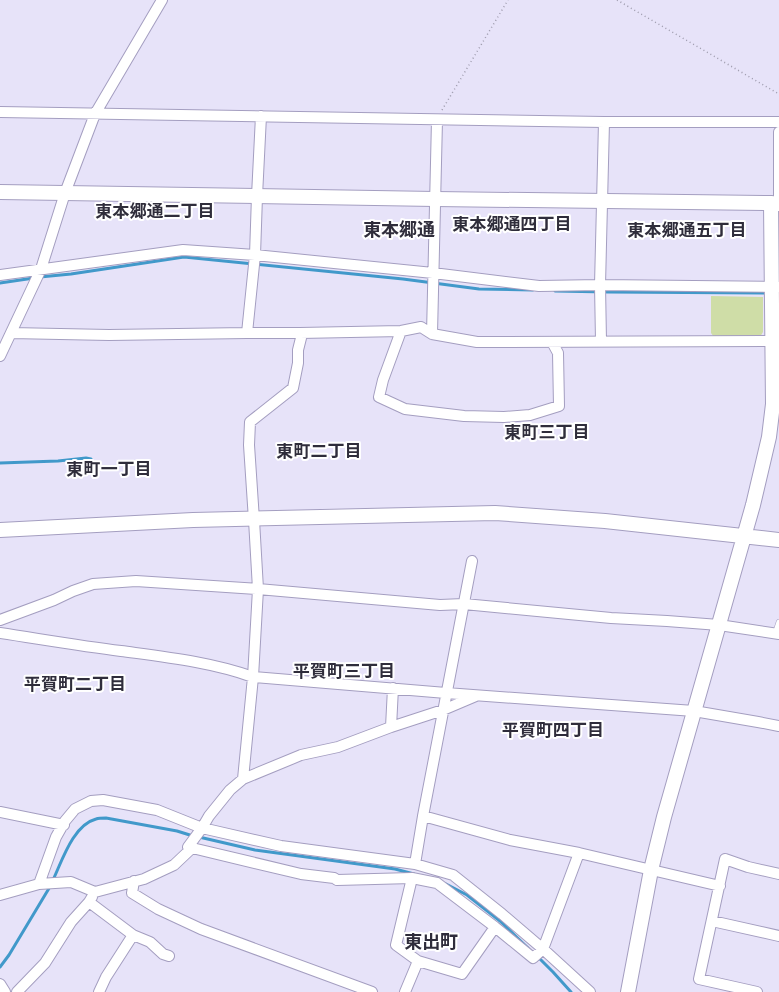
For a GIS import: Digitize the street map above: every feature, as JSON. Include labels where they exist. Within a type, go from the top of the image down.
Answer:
[{"type":"street","points":[[0,356],[41,270],[65,194],[95,114],[162,0]]},
{"type":"street","points":[[0,112],[437,120],[779,122]]},
{"type":"street","points":[[247,332],[255,255],[256,196],[261,116]]},
{"type":"street","points":[[432,334],[437,120]]},
{"type":"street","points":[[601,341],[600,285],[604,122]]},
{"type":"street","points":[[628,992],[651,870],[664,818],[753,505],[769,437],[773,404],[776,341],[776,203],[779,132]]},
{"type":"street","points":[[0,192],[776,203]]},
{"type":"street","points":[[0,275],[183,250],[255,255],[433,273],[539,286],[600,285],[776,287]]},
{"type":"street","points":[[11,333],[109,335],[247,332],[300,333],[401,331],[422,327],[432,334],[477,342],[776,341]]},
{"type":"street","points":[[401,331],[383,380],[379,396],[406,409],[464,416],[504,417],[530,415],[559,406],[558,353],[552,342]]},
{"type":"street","points":[[243,780],[253,677],[258,589],[249,445],[250,422],[293,388],[298,363],[298,350],[301,338],[300,333]]},
{"type":"street","points":[[0,530],[185,521],[495,513],[605,521],[779,540]]},
{"type":"street","points":[[416,864],[423,816],[472,561]]},
{"type":"street","points":[[0,620],[93,584],[136,581],[258,589],[440,605],[464,604],[611,618],[718,625],[777,634]]},
{"type":"street","points":[[0,633],[195,662],[234,670],[253,677],[694,711],[779,726]]},
{"type":"street","points":[[392,727],[393,688]]},
{"type":"street","points":[[477,695],[443,710],[392,727],[338,748],[301,755],[243,780],[230,790],[209,816],[188,847],[300,874],[334,878],[337,880],[412,878],[437,883],[533,958],[543,949],[579,853]]},
{"type":"street","points":[[39,884],[56,837],[75,809],[91,801],[103,800],[157,810],[202,828],[281,846],[416,864],[453,875],[543,949],[590,992]]},
{"type":"street","points":[[0,812],[64,825]]},
{"type":"street","points":[[423,816],[510,840],[579,853],[720,886]]},
{"type":"street","points":[[0,895],[39,884],[71,882],[95,892],[144,878],[174,865],[192,848]]},
{"type":"street","points":[[757,992],[699,979],[725,859],[748,867],[779,874]]},
{"type":"street","points":[[412,878],[396,945],[418,960],[462,974],[495,927]]},
{"type":"street","points":[[134,881],[132,893],[158,909],[201,929],[372,992]]},
{"type":"street","points":[[17,992],[45,963],[71,922],[89,902],[95,892]]},
{"type":"street","points":[[89,902],[133,935],[150,942],[163,954],[169,956]]},
{"type":"street","points":[[712,921],[779,936]]},
{"type":"street","points":[[99,992],[106,977],[133,935]]},
{"type":"street","points":[[405,992],[418,960]]},
{"type":"street","points":[[0,984],[5,992]]},
{"type":"lane","points":[[777,634],[779,622]]},
{"type":"path","points":[[437,120],[508,0]]},
{"type":"path","points":[[617,0],[779,94]]},
{"type":"green space","points":[[711,296],[763,297],[763,332],[760,337],[714,337],[711,333]]},
{"type":"waterway","points":[[40,277],[71,274],[184,257],[403,279],[479,289],[533,290]]},
{"type":"waterway","points":[[0,283],[34,278]]},
{"type":"waterway","points":[[555,291],[767,293]]},
{"type":"waterway","points":[[0,463],[58,461],[86,458],[91,459]]},
{"type":"waterway","points":[[53,880],[64,854],[75,836],[81,828],[96,819],[106,818],[177,831],[193,836]]},
{"type":"waterway","points":[[199,837],[255,850],[395,869],[414,874]]},
{"type":"waterway","points":[[446,884],[467,895],[500,921],[528,948]]},
{"type":"waterway","points":[[0,967],[9,955],[51,885]]},
{"type":"waterway","points":[[538,957],[571,992]]},
{"type":"district","name":"東本郷通二丁目","points":[[155,211]]},
{"type":"district","name":"東本郷通四丁目","points":[[512,224]]},
{"type":"district","name":"東本郷通","points":[[399,230]]},
{"type":"district","name":"東本郷通五丁目","points":[[687,230]]},
{"type":"district","name":"東町三丁目","points":[[547,432]]},
{"type":"district","name":"東町二丁目","points":[[319,451]]},
{"type":"district","name":"東町一丁目","points":[[109,469]]},
{"type":"district","name":"平賀町三丁目","points":[[344,671]]},
{"type":"district","name":"平賀町二丁目","points":[[75,684]]},
{"type":"district","name":"平賀町四丁目","points":[[553,730]]},
{"type":"district","name":"東出町","points":[[431,942]]}]
